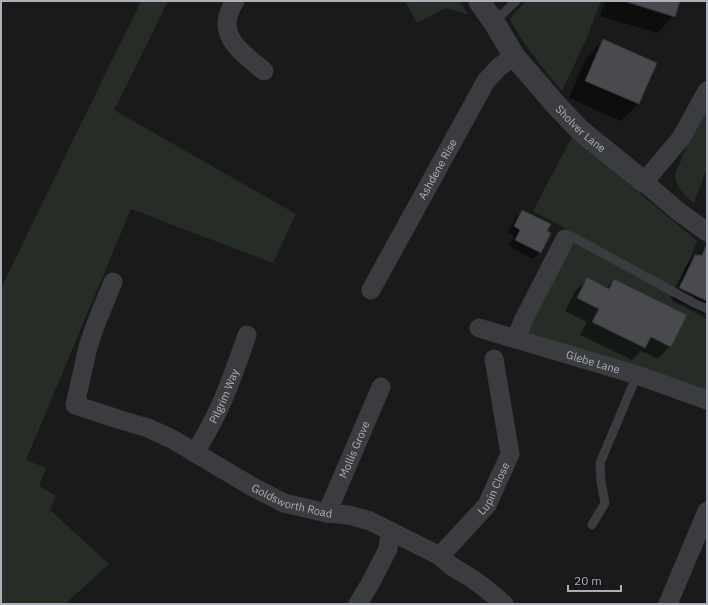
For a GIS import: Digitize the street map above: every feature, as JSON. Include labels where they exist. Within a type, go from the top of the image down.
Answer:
[{"type":"street","points":[[235,1],[229,13],[228,20],[230,36],[240,51],[264,71]]},
{"type":"street","name":"Sholver Lane","points":[[479,1],[494,22],[514,56],[557,106],[581,131],[678,211],[707,232]]},
{"type":"street","name":"Ashdene Rise","points":[[371,290],[486,81],[514,56]]},
{"type":"street","points":[[644,182],[681,138],[707,91]]},
{"type":"street","points":[[516,339],[565,239]]},
{"type":"street","name":"Goldsworth Road","points":[[113,282],[90,340],[75,405],[148,428],[172,439],[251,486],[284,502],[327,513],[349,515],[370,521],[440,556],[451,566],[485,588],[504,604]]},
{"type":"street","name":"Glebe Lane","points":[[479,328],[638,375],[707,400]]},
{"type":"street","name":"Pilgrim Way","points":[[194,453],[212,424],[222,404],[247,335]]},
{"type":"street","name":"Lupin Close","points":[[440,556],[487,505],[510,454],[494,359]]},
{"type":"street","name":"Mollis Grove","points":[[327,513],[381,387]]},
{"type":"street","points":[[668,604],[707,511]]},
{"type":"street","points":[[358,604],[388,549],[390,531]]},
{"type":"lane","points":[[494,22],[516,1]]},
{"type":"lane","points":[[565,239],[571,236],[707,310]]},
{"type":"lane","points":[[592,525],[605,503],[601,482],[600,463],[638,375]]},
{"type":"shaded area","points":[[141,1],[168,1],[114,110],[296,214],[273,263],[131,209],[26,460],[46,468],[39,486],[56,496],[50,510],[109,564],[65,604],[1,604],[1,288]]},
{"type":"shaded area","points":[[405,1],[459,1],[469,15],[446,8],[417,23]]},
{"type":"shaded area","points":[[526,1],[601,1],[585,42],[562,91],[534,57],[510,20]]},
{"type":"shaded area","points":[[707,106],[707,168],[694,203],[679,187],[675,179],[675,174],[683,154]]},
{"type":"shaded area","points":[[572,137],[697,241],[672,301],[707,319],[707,393],[526,333],[578,235],[533,211]]},
{"type":"building","points":[[624,1],[680,1],[675,17]]},
{"type":"building","points":[[603,39],[657,63],[639,104],[585,81]]},
{"type":"building","points":[[522,210],[551,224],[547,231],[551,233],[541,253],[515,240],[520,230],[514,226]]},
{"type":"building","points":[[706,246],[707,301],[679,288],[695,255],[702,255]]},
{"type":"building","points":[[587,277],[609,289],[614,279],[687,315],[671,347],[651,337],[645,348],[592,322],[599,309],[577,298]]}]
